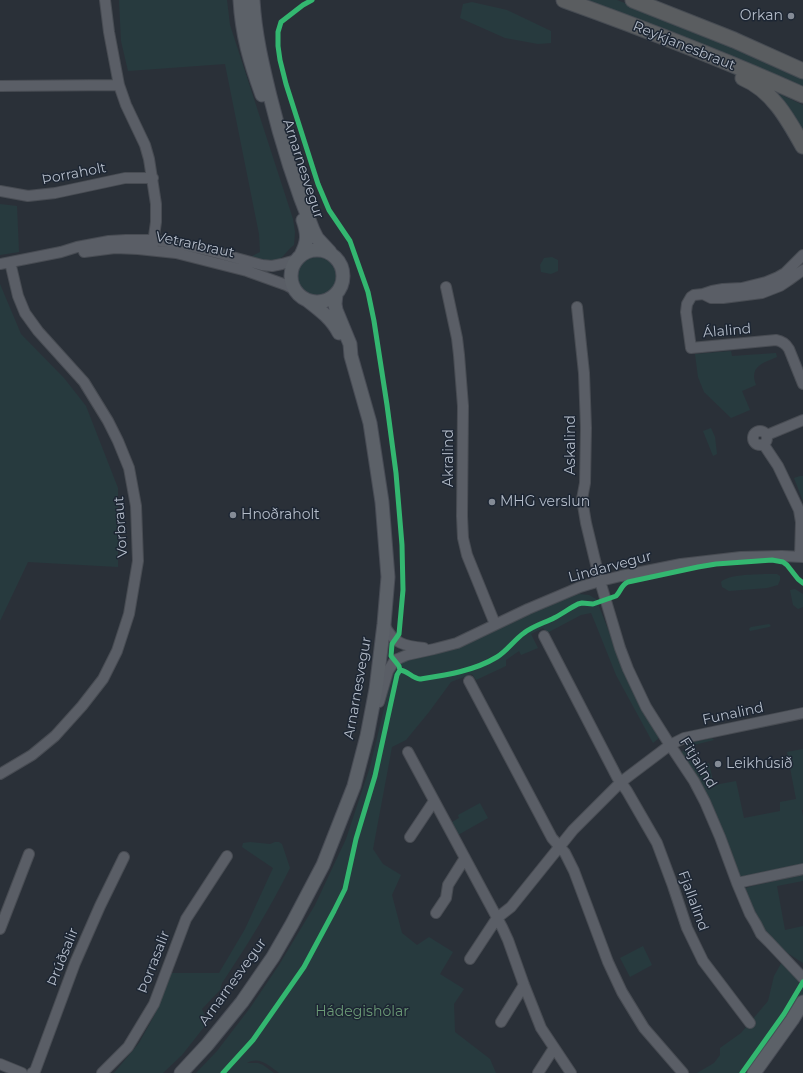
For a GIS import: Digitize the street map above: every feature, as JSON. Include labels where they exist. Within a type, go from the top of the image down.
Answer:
[{"type":"highway","points":[[550,0],[582,7]]},
{"type":"highway","name":"Reykjanesbraut","points":[[564,0],[692,48],[803,95]]},
{"type":"highway","name":"Reykjanesbraut","points":[[633,0],[734,40],[803,71]]},
{"type":"highway","points":[[692,48],[721,69],[747,80],[762,89],[784,112],[803,146]]},
{"type":"main road","name":"Arnarnesvegur","points":[[240,0],[245,44],[305,226],[307,237],[306,244],[299,257]]},
{"type":"main road","name":"Arnarnesvegur","points":[[253,0],[257,42],[284,149],[313,230],[330,252]]},
{"type":"main road","points":[[325,250],[330,252],[337,259],[343,271],[342,285],[336,294],[323,302],[302,298],[293,286],[291,277],[292,268],[299,257],[305,252],[325,250]]},
{"type":"main road","name":"Arnarnesvegur","points":[[181,1073],[207,1046],[242,1002],[292,924],[320,871],[333,839],[354,786],[367,736],[376,689],[388,577],[382,502],[370,423],[350,344],[336,310],[336,294]]},
{"type":"main road","name":"Arnarnesvegur","points":[[307,300],[331,320],[352,356]]},
{"type":"main road","name":"Arnarnesvegur","points":[[333,839],[361,736],[371,689],[379,620],[384,537]]},
{"type":"main road","points":[[758,1071],[803,1002]]},
{"type":"main road","points":[[758,1071],[803,1017]]},
{"type":"street","points":[[105,0],[109,32],[119,85],[126,105],[145,145],[153,178],[156,204],[156,222],[153,245]]},
{"type":"street","points":[[0,86],[119,85]]},
{"type":"street","name":"Þorraholt","points":[[0,191],[28,196],[55,193],[125,178],[153,178]]},
{"type":"street","name":"Vetrarbraut","points":[[0,264],[61,252],[77,247],[109,241],[126,240],[153,245],[195,247],[262,265],[272,266],[282,264],[299,257]]},
{"type":"street","name":"Vetrarbraut","points":[[153,245],[176,253],[247,271],[286,285],[295,290]]},
{"type":"street","name":"Álalind","points":[[803,255],[784,273],[766,282],[742,288],[718,290],[694,295],[687,304],[686,312],[691,348],[776,340],[781,341],[786,344],[789,349],[803,384]]},
{"type":"street","name":"Vorbraut","points":[[0,774],[32,755],[55,736],[82,706],[103,679],[117,651],[129,614],[138,561],[136,506],[129,468],[118,441],[108,421],[84,382],[38,331],[25,313],[18,296],[10,262]]},
{"type":"street","points":[[703,294],[711,298],[723,298],[762,293],[780,286],[803,270]]},
{"type":"street","name":"Akralind","points":[[446,287],[457,338],[462,392],[463,538],[467,555],[495,624]]},
{"type":"street","name":"Askalind","points":[[577,307],[584,373],[586,428],[585,483],[582,499],[586,523],[600,581]]},
{"type":"street","points":[[802,557],[801,522],[799,510],[766,440],[803,420]]},
{"type":"street","name":"Lindarvegur","points":[[367,736],[390,666],[395,660],[404,656],[457,643],[561,594],[600,581],[681,564],[710,560],[747,557],[802,557]]},
{"type":"street","name":"Fitjalind","points":[[600,581],[613,626],[628,669],[646,707],[694,781],[705,802],[720,836],[750,914],[758,929],[803,978]]},
{"type":"street","name":"Lindarvegur","points":[[384,624],[390,634],[404,645],[434,649]]},
{"type":"street","name":"Fjallalind","points":[[544,636],[615,774],[657,843],[687,928],[703,960],[750,1023]]},
{"type":"street","points":[[469,681],[552,838],[564,853],[574,871],[608,962],[622,992],[644,1028],[683,1073]]},
{"type":"street","name":"Funalind","points":[[670,745],[684,738],[803,713]]},
{"type":"street","points":[[470,959],[497,918],[511,907],[573,830],[620,782],[670,745]]},
{"type":"street","points":[[408,752],[508,940],[541,1028],[571,1073]]},
{"type":"street","points":[[410,837],[434,801]]},
{"type":"street","points":[[0,929],[29,854]]},
{"type":"street","name":"Þorrasalir","points":[[102,1073],[128,1047],[150,1010],[186,919],[227,856]]},
{"type":"street","name":"Þrúðsalir","points":[[34,1072],[75,963],[100,906],[124,857]]},
{"type":"street","points":[[436,913],[446,898],[448,885],[465,858]]},
{"type":"street","points":[[737,883],[803,869]]},
{"type":"street","name":"Fitjalind","points":[[782,955],[803,967]]},
{"type":"street","points":[[500,1022],[524,985]]},
{"type":"street","points":[[538,1073],[554,1048]]},
{"type":"street","points":[[0,1064],[22,1073]]},
{"type":"green space","points":[[119,0],[227,0],[230,25],[293,219],[295,232],[294,245],[276,262],[250,257],[260,252],[259,234],[225,64],[128,71],[121,41]]},
{"type":"green space","points":[[574,0],[617,0],[630,5],[803,76],[803,90]]},
{"type":"green space","points":[[472,2],[507,10],[551,31],[551,43],[538,44],[505,38],[460,18],[463,4]]},
{"type":"green space","points":[[773,91],[803,105],[803,143]]},
{"type":"green space","points":[[0,204],[17,206],[19,252],[0,255]]},
{"type":"green space","points":[[313,255],[321,255],[332,261],[338,272],[338,280],[332,291],[321,297],[313,297],[302,291],[296,280],[296,272],[302,261]]},
{"type":"green space","points":[[552,257],[558,260],[558,271],[551,274],[541,272],[540,265],[544,258]]},
{"type":"green space","points":[[0,284],[21,334],[64,378],[86,406],[118,488],[118,567],[28,562],[0,621]]},
{"type":"green space","points":[[731,351],[732,356],[776,353],[777,357],[762,363],[754,373],[756,385],[742,391],[750,410],[731,418],[704,392],[698,377],[695,354]]},
{"type":"green space","points":[[711,428],[715,437],[717,454],[713,456],[703,431]]},
{"type":"green space","points":[[803,476],[803,501],[794,478]]},
{"type":"green space","points":[[777,574],[780,576],[778,585],[767,588],[729,591],[722,587],[721,582],[725,579],[741,575]]},
{"type":"green space","points":[[795,589],[803,594],[803,607],[798,609],[793,605],[790,590]]},
{"type":"green space","name":"Hádegishólar","points":[[579,594],[589,595],[596,599],[631,688],[659,738],[653,743],[616,675],[591,613],[581,615],[547,633],[543,628],[531,634],[538,648],[521,655],[519,651],[506,660],[506,666],[476,680],[472,674],[451,682],[406,740],[392,747],[373,849],[383,864],[401,875],[392,895],[402,933],[417,945],[429,937],[453,952],[440,974],[464,989],[454,1004],[455,1032],[490,1059],[496,1073],[279,1073],[260,1061],[252,1061],[247,1063],[258,1063],[274,1073],[196,1073],[217,1051],[250,1008],[279,965],[315,905],[346,839],[370,767],[393,671],[403,661]]},
{"type":"green space","points":[[769,624],[771,626],[769,627],[750,631],[749,629],[751,627]]},
{"type":"green space","points":[[712,738],[714,740],[694,745],[699,765],[709,763],[714,785],[736,781],[744,818],[780,811],[780,802],[796,799],[787,752],[803,749],[803,865],[741,878],[738,875],[681,752],[685,750],[686,745],[689,743]]},
{"type":"green space","points":[[480,803],[488,818],[458,835],[452,822],[459,818],[458,815]]},
{"type":"green space","points":[[250,842],[270,844],[279,842],[282,844],[290,868],[258,927],[222,983],[220,990],[202,1009],[208,1022],[182,1055],[163,1073],[114,1073],[139,1043],[154,1016],[171,973],[219,973],[245,929],[273,868],[242,847],[243,843]]},
{"type":"green space","points":[[803,875],[803,881],[777,886],[785,930],[803,926],[803,963],[781,948],[763,930],[754,915],[744,891],[746,888],[752,886]]},
{"type":"green space","points":[[643,946],[652,965],[630,977],[620,958]]},
{"type":"green space","points":[[783,960],[803,983],[803,997],[751,1073],[697,1073],[714,1063],[720,1055],[720,1048],[741,1033],[768,1001],[774,976]]},
{"type":"cycle path","points":[[312,0],[281,22],[278,32],[278,46],[286,84],[318,184],[329,210],[350,241],[368,292],[374,321],[396,473],[402,545],[403,590],[399,634],[392,644],[391,656],[399,666],[400,670],[420,679],[450,674],[479,666],[501,655],[520,636],[531,628],[554,618],[578,604],[593,604],[616,596],[628,582],[716,564],[772,560],[783,562],[803,583]]},
{"type":"cycle path","points":[[223,1073],[253,1040],[304,967],[345,889],[356,839],[375,776],[397,675],[400,670]]},
{"type":"cycle path","points":[[742,1073],[784,1014],[803,982]]},
{"type":"place","name":"Orkan","points":[[791,16]]},
{"type":"place","name":"MHG verslun","points":[[492,502]]},
{"type":"place","name":"Hnoðraholt","points":[[233,515]]},
{"type":"place","name":"Leikhúsið","points":[[718,764]]}]
